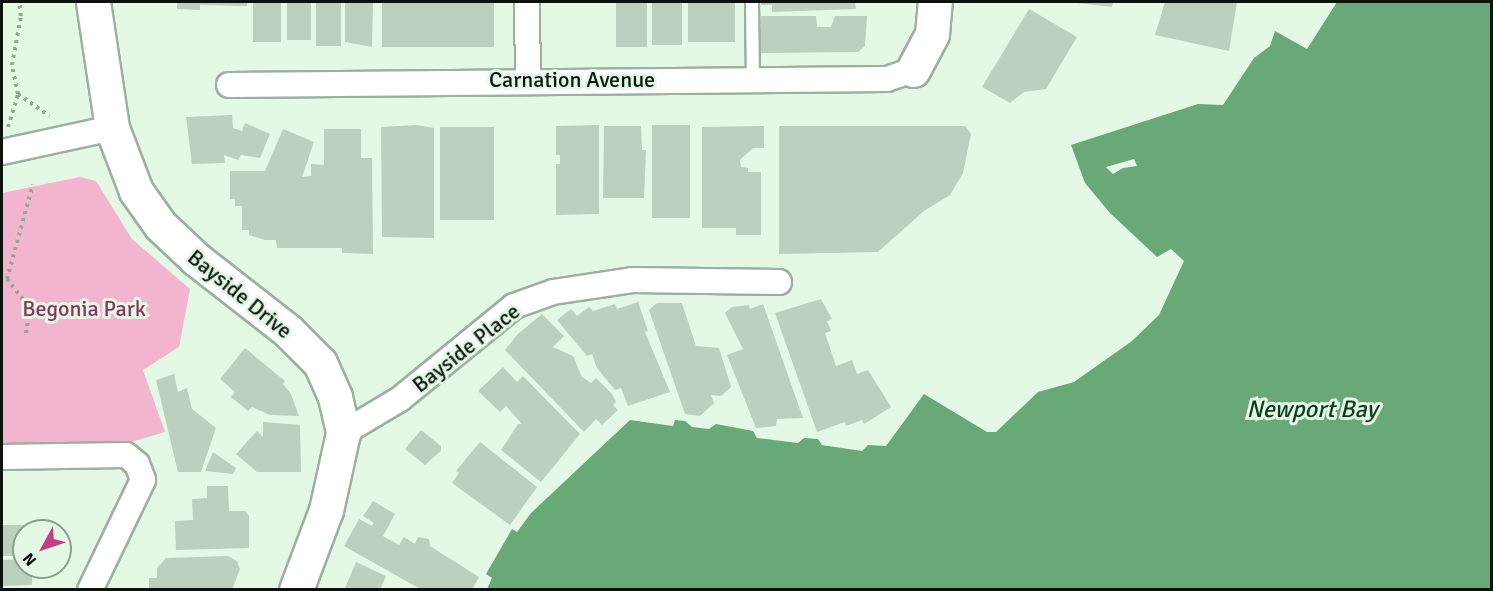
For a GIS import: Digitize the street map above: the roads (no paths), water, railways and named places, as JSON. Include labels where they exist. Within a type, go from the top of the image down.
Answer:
[{"type":"main road","name":"Bayside Drive","points":[[93,2],[112,128],[136,191],[160,225],[196,260],[288,331],[320,363],[335,397],[343,433],[326,510],[296,590]]},
{"type":"main road","points":[[914,70],[932,34],[935,2]]},
{"type":"street","points":[[527,2],[528,80]]},
{"type":"street","name":"Carnation Avenue","points":[[229,85],[528,80],[887,80],[914,70]]},
{"type":"street","points":[[4,142],[112,128]]},
{"type":"street","name":"Bayside Place","points":[[343,433],[400,399],[514,306],[553,292],[633,280],[778,282]]},
{"type":"street","points":[[2,456],[126,455],[137,464],[143,480],[90,590]]},
{"type":"lane","points":[[752,2],[753,79]]},
{"type":"water","name":"Newport Bay","points":[[1337,2],[1491,2],[1491,589],[487,589],[492,578],[486,574],[512,529],[517,532],[531,513],[630,420],[673,426],[675,420],[685,421],[692,427],[709,429],[716,424],[753,431],[757,438],[798,443],[804,438],[818,439],[822,445],[862,451],[868,445],[886,446],[924,394],[987,432],[996,432],[1038,392],[1074,382],[1132,341],[1159,315],[1184,261],[1171,249],[1157,257],[1110,213],[1085,183],[1071,145],[1198,104],[1223,105],[1254,58],[1270,46],[1275,31],[1307,49]],"holes":[[[1134,159],[1137,166],[1123,168],[1113,174],[1106,167]]]},
{"type":"park label","name":"Begonia Park","points":[[84,309]]}]
